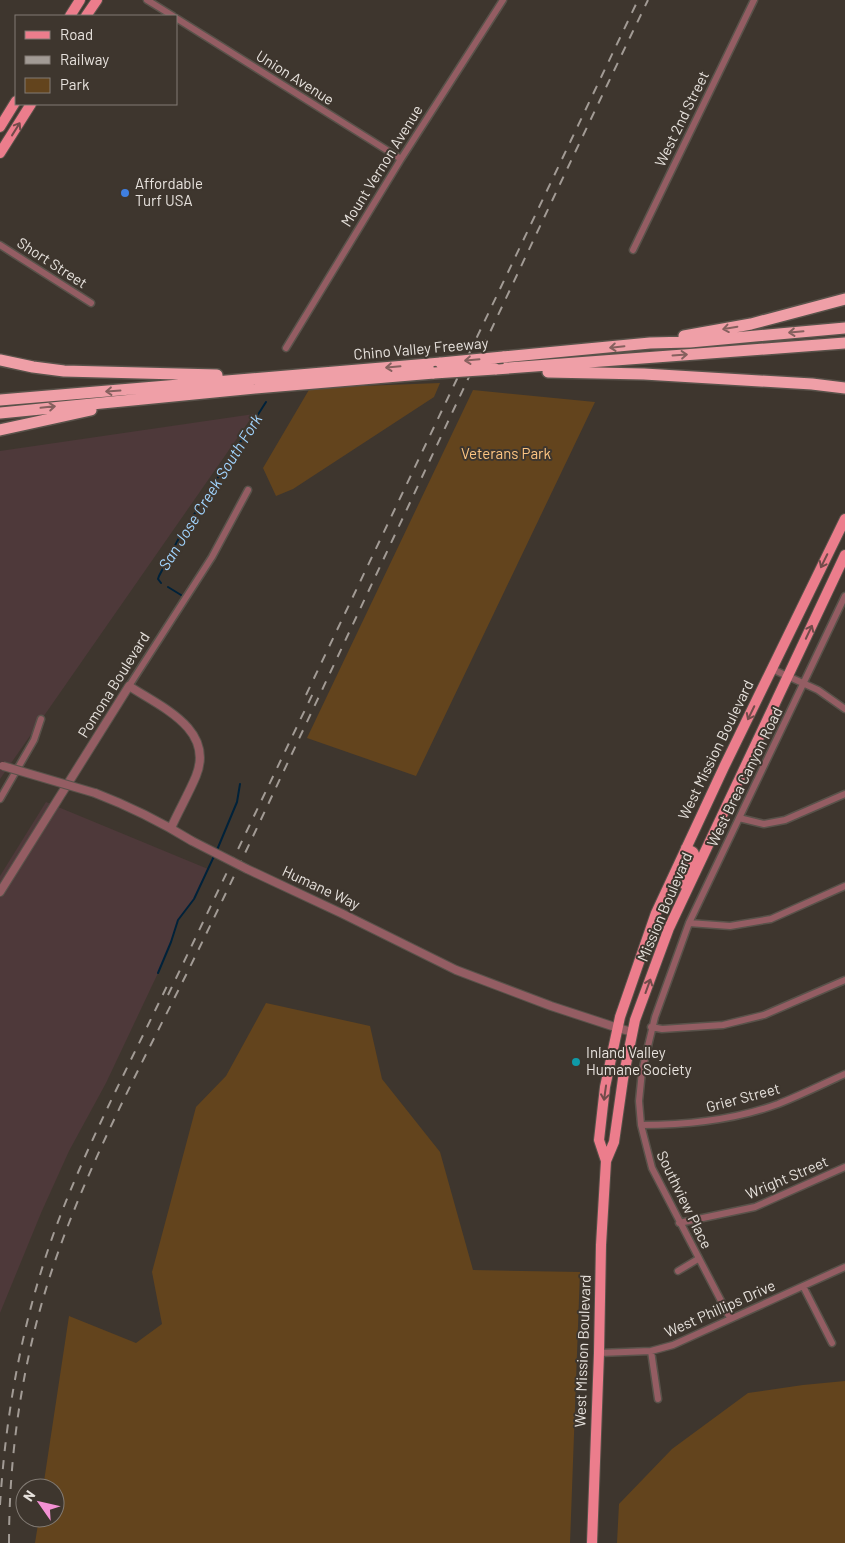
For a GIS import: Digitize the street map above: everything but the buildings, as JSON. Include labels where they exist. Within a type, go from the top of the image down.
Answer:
[{"type":"highway","points":[[650,343],[751,324],[845,299]]},
{"type":"highway","name":"Chino Valley Freeway","points":[[334,377],[441,363],[650,343],[690,342],[845,328]]},
{"type":"highway","name":"Chino Valley Freeway","points":[[0,400],[255,381],[495,370],[845,343]]},
{"type":"highway","points":[[0,360],[64,371],[223,376],[255,381]]},
{"type":"highway","points":[[509,369],[529,372],[644,374],[812,384],[845,388]]},
{"type":"highway","name":"Chino Valley Freeway","points":[[0,414],[18,410],[153,397],[255,381]]},
{"type":"highway","points":[[0,430],[153,397]]},
{"type":"main road","points":[[71,15],[80,0]]},
{"type":"main road","points":[[87,15],[97,0]]},
{"type":"main road","points":[[0,127],[15,103]]},
{"type":"main road","points":[[0,153],[30,105]]},
{"type":"main road","name":"West Mission Boulevard","points":[[618,1028],[647,934],[686,848],[845,519]]},
{"type":"main road","name":"Mission Boulevard","points":[[606,1161],[614,1142],[632,1032],[669,928],[845,555]]},
{"type":"main road","points":[[686,848],[694,854],[685,878],[686,890]]},
{"type":"main road","points":[[606,1161],[599,1140],[605,1087],[618,1028]]},
{"type":"main road","name":"West Mission Boulevard","points":[[592,1543],[601,1245],[606,1161]]},
{"type":"street","name":"Union Avenue","points":[[147,0],[172,15]]},
{"type":"street","name":"Mount Vernon Avenue","points":[[286,348],[401,159],[503,0]]},
{"type":"street","name":"West 2nd Street","points":[[632,250],[754,0]]},
{"type":"street","name":"Union Avenue","points":[[178,19],[401,159]]},
{"type":"street","name":"Short Street","points":[[0,245],[91,303]]},
{"type":"street","name":"Pomona Boulevard","points":[[0,892],[212,557],[248,490]]},
{"type":"street","name":"West Brea Canyon Road","points":[[652,1027],[688,923],[845,596]]},
{"type":"street","points":[[772,669],[818,690],[845,709]]},
{"type":"street","points":[[129,686],[183,722],[194,733],[199,744],[200,753],[197,774],[170,828]]},
{"type":"street","points":[[0,799],[34,740],[41,719]]},
{"type":"street","name":"Humane Way","points":[[2,765],[95,793],[121,803],[247,869],[456,970],[524,996],[632,1032]]},
{"type":"street","points":[[739,818],[764,824],[785,820],[845,794]]},
{"type":"street","points":[[688,923],[730,926],[771,919],[845,886]]},
{"type":"street","points":[[652,1027],[662,1029],[723,1025],[764,1015],[845,980]]},
{"type":"street","name":"Southview Place","points":[[652,1027],[642,1071],[640,1101],[641,1125],[652,1168],[730,1318]]},
{"type":"street","name":"Grier Street","points":[[641,1125],[680,1124],[716,1120],[777,1104],[845,1074]]},
{"type":"street","name":"Wright Street","points":[[679,1223],[755,1207],[845,1167]]},
{"type":"street","points":[[678,1271],[698,1259]]},
{"type":"street","name":"West Phillips Drive","points":[[599,1352],[651,1351],[673,1345],[845,1267]]},
{"type":"street","points":[[804,1286],[832,1343]]},
{"type":"street","points":[[651,1351],[658,1399]]},
{"type":"shaded area","points":[[254,414],[0,779],[0,451]]},
{"type":"shaded area","points":[[46,802],[208,869],[194,899],[178,920],[158,973],[106,1083],[69,1151],[0,1313],[0,876]]},
{"type":"green space","points":[[440,383],[434,397],[293,489],[276,496],[263,468],[310,388]]},
{"type":"green space","name":"Veterans Park","points":[[473,390],[595,402],[416,776],[307,738]]},
{"type":"green space","points":[[266,1003],[370,1026],[382,1079],[440,1152],[473,1270],[580,1272],[570,1543],[35,1543],[37,1528],[65,1528],[65,1478],[45,1478],[69,1316],[136,1343],[162,1324],[152,1272],[196,1107],[226,1076]]},
{"type":"green space","points":[[845,1381],[845,1543],[617,1543],[619,1504],[672,1449],[748,1393]]},
{"type":"waterway","name":"San Jose Creek South Fork","points":[[161,583],[158,579],[159,576],[179,538],[266,402]]},
{"type":"waterway","name":"San Jose Creek South Fork","points":[[168,587],[181,595]]},
{"type":"waterway","name":"San Jose Creek South Fork","points":[[217,850],[237,802],[240,784]]},
{"type":"waterway","name":"San Jose Creek South Fork","points":[[158,973],[178,920],[194,899],[215,854]]},
{"type":"railway","points":[[306,695],[638,0]]},
{"type":"railway","points":[[9,1543],[15,1436],[27,1365],[44,1295],[84,1186],[117,1113],[246,851],[648,0]]},
{"type":"railway","points":[[168,995],[315,689]]},
{"type":"railway","points":[[0,1505],[7,1434],[18,1364],[25,1329],[44,1261],[81,1165],[167,986]]},
{"type":"place","name":"Affordable Turf USA","points":[[125,193]]},
{"type":"place","name":"Inland Valley Humane Society","points":[[576,1062]]}]
